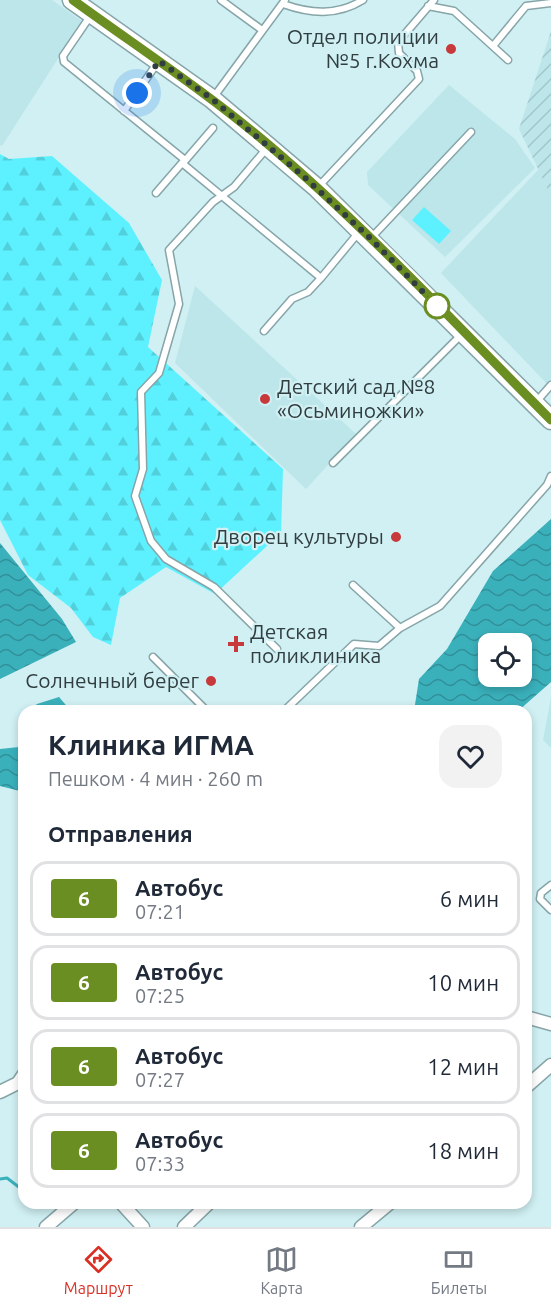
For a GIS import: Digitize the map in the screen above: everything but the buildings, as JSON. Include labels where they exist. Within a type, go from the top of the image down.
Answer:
[{"type":"main road","points":[[72,0],[212,99],[317,188],[366,234],[551,420]]},
{"type":"street","points":[[532,1019],[551,1024]]},
{"type":"street","points":[[532,1082],[551,1065]]},
{"type":"street","points":[[0,1092],[18,1083]]},
{"type":"street","points":[[46,1227],[67,1209]]},
{"type":"street","points":[[126,1209],[143,1227]]},
{"type":"street","points":[[184,1227],[203,1209]]},
{"type":"street","points":[[361,1227],[383,1209]]},
{"type":"lane","points":[[221,0],[262,30]]},
{"type":"lane","points":[[212,99],[284,2],[304,11],[322,13],[349,8],[363,0]]},
{"type":"lane","points":[[317,188],[419,79],[417,71],[399,53],[398,42],[434,0]]},
{"type":"lane","points":[[493,46],[526,6],[551,3]]},
{"type":"lane","points":[[428,6],[454,11],[508,60]]},
{"type":"lane","points":[[92,14],[63,56],[64,62],[321,278]]},
{"type":"lane","points":[[124,111],[159,61]]},
{"type":"lane","points":[[156,193],[213,128]]},
{"type":"lane","points":[[264,331],[292,299],[308,292],[471,132]]},
{"type":"lane","points":[[269,146],[234,187],[213,202],[169,250],[179,304],[159,373],[141,392],[143,469],[135,496],[150,541],[166,559],[214,587],[277,649]]},
{"type":"lane","points":[[333,463],[464,333]]},
{"type":"lane","points":[[534,404],[551,385]]},
{"type":"lane","points":[[290,705],[354,644],[379,646],[400,628],[440,606],[547,485],[551,476]]},
{"type":"lane","points":[[353,585],[400,628]]},
{"type":"lane","points":[[153,657],[201,705]]},
{"type":"lane","points":[[551,885],[541,893],[540,899],[551,910]]},
{"type":"shaded area","points":[[0,0],[52,0],[82,21],[2,146],[0,145]]},
{"type":"shaded area","points":[[551,31],[551,196],[519,129]]},
{"type":"shaded area","points":[[449,85],[515,139],[535,168],[445,257],[368,185],[367,172]]},
{"type":"shaded area","points":[[539,169],[551,196],[551,388],[441,273]]},
{"type":"shaded area","name":"Детский сад №8 «Осьминожки»","points":[[195,286],[356,434],[306,489],[175,363]]},
{"type":"shaded area","points":[[551,698],[551,748],[543,740]]},
{"type":"green space","points":[[0,154],[9,159],[52,156],[129,223],[162,280],[148,347],[283,469],[281,533],[215,594],[166,567],[120,598],[111,645],[93,637],[71,608],[28,575],[0,520]]},
{"type":"green space","points":[[424,207],[451,231],[439,244],[412,220]]},
{"type":"water","points":[[551,519],[551,682],[525,705],[415,705],[419,679],[447,649],[493,571]]},
{"type":"water","points":[[0,543],[62,619],[76,642],[0,679]]},
{"type":"water","points":[[59,697],[66,705],[36,705]]},
{"type":"water","points":[[18,747],[18,790],[0,786],[0,749]]},
{"type":"waterway","points":[[0,1179],[7,1178],[18,1186]]},
{"type":"bus line","name":"6","points":[[73,0],[212,99],[317,188],[371,239],[551,420]]},
{"type":"place","name":"Отдел полиции №5 г.Кохма","points":[[451,49]]},
{"type":"place","name":"Детский сад №8 «Осьминожки»","points":[[265,399]]},
{"type":"place","name":"Дворец культуры","points":[[396,537]]},
{"type":"place","name":"Детская поликлиника","points":[[236,644]]},
{"type":"place","name":"Солнечный берег","points":[[211,681]]},
{"type":"route","points":[[137,93],[159,61],[212,99],[317,188],[437,306]]}]
